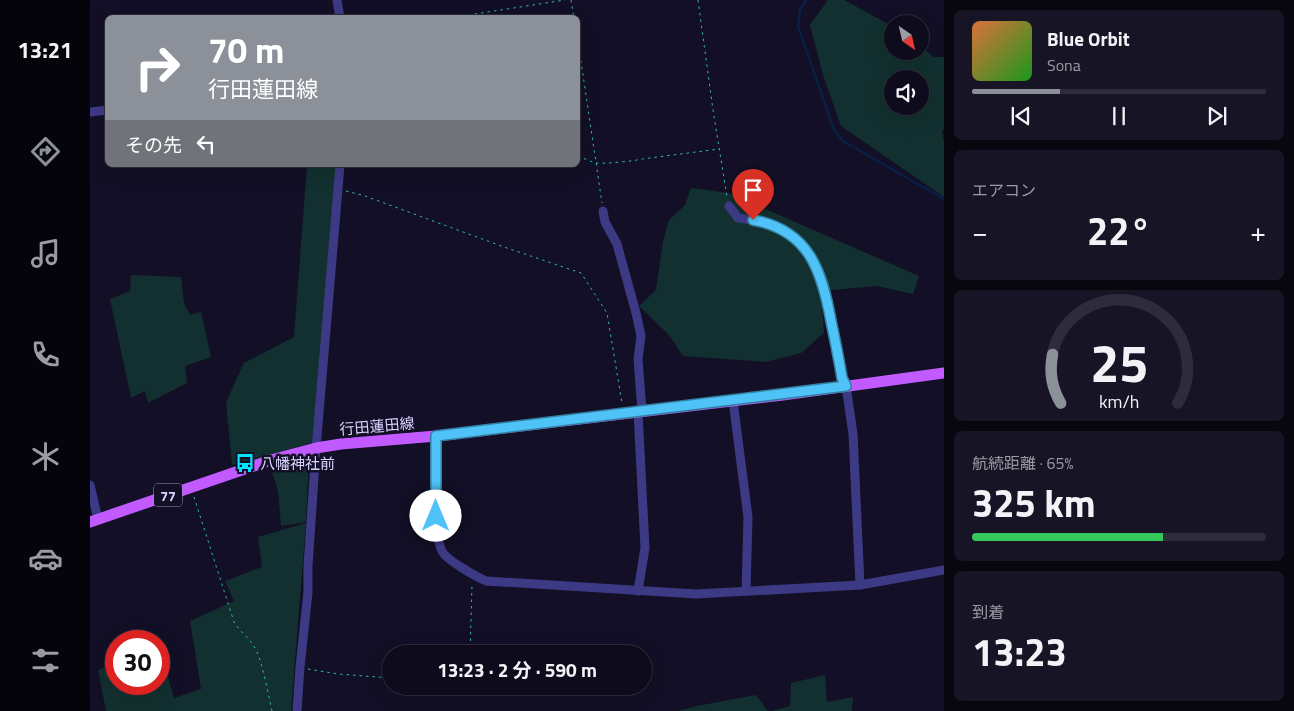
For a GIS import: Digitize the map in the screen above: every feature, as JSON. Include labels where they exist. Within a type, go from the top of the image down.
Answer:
[{"type":"main road","name":"行田蓮田線","points":[[94,520],[271,460],[316,448],[436,436],[733,401],[944,373]]},
{"type":"street","points":[[337,0],[340,15]]},
{"type":"street","points":[[90,112],[105,110]]},
{"type":"street","points":[[297,711],[308,592],[316,448],[340,167]]},
{"type":"street","points":[[729,206],[738,218],[767,223],[782,229],[795,238],[808,252],[824,286],[842,378],[846,386],[853,434],[860,585]]},
{"type":"street","points":[[604,211],[606,222],[616,244],[636,314],[640,336],[638,359],[645,548],[638,591]]},
{"type":"street","points":[[733,401],[748,517],[746,590]]},
{"type":"street","points":[[436,436],[437,534],[442,553],[473,575],[486,581],[527,582],[696,594],[860,585],[944,570]]},
{"type":"street","points":[[90,485],[94,520]]},
{"type":"path","points":[[468,15],[565,0]]},
{"type":"path","points":[[571,0],[574,15]]},
{"type":"path","points":[[698,0],[713,110],[729,206]]},
{"type":"path","points":[[580,55],[604,211]]},
{"type":"path","points":[[580,157],[596,163],[636,161],[720,149]]},
{"type":"path","points":[[338,189],[364,196],[581,273],[607,313],[624,413]]},
{"type":"path","points":[[190,487],[234,622],[257,651],[272,711]]},
{"type":"path","points":[[470,645],[473,575]]},
{"type":"path","points":[[300,667],[338,674],[382,677]]},
{"type":"green space","points":[[828,0],[844,0],[884,22],[884,60],[929,60],[929,53],[934,57],[944,57],[944,129],[942,130],[944,143],[944,197],[841,126],[823,75],[810,25]]},
{"type":"green space","points":[[307,167],[336,167],[312,443],[232,465],[226,402],[244,363],[294,337]]},
{"type":"green space","points":[[691,188],[729,193],[919,276],[913,294],[877,286],[821,291],[824,333],[801,353],[766,362],[683,356],[669,335],[639,306],[656,290],[663,241],[669,220],[685,205]]},
{"type":"green space","points":[[131,275],[181,277],[184,303],[190,315],[201,312],[211,357],[185,366],[187,383],[148,403],[145,391],[131,398],[110,299],[130,291]]},
{"type":"green space","points":[[309,455],[306,522],[281,526],[278,491],[270,466]]},
{"type":"green space","points":[[306,523],[291,711],[106,711],[98,670],[105,667],[105,695],[170,695],[170,684],[174,698],[201,689],[190,621],[234,601],[225,581],[262,567],[258,537]]},
{"type":"green space","points":[[825,675],[827,702],[853,697],[852,711],[772,711],[790,706],[791,683]]},
{"type":"green space","points":[[756,695],[768,711],[678,711],[697,706]]},
{"type":"waterway","points":[[806,0],[800,10],[798,26],[834,130],[843,141],[944,199]]},
{"type":"place","name":"八幡神社前","points":[[245,463]]},
{"type":"route","points":[[436,516],[436,436],[846,386],[842,378],[824,286],[817,268],[808,252],[795,238],[782,229],[753,220]]}]
